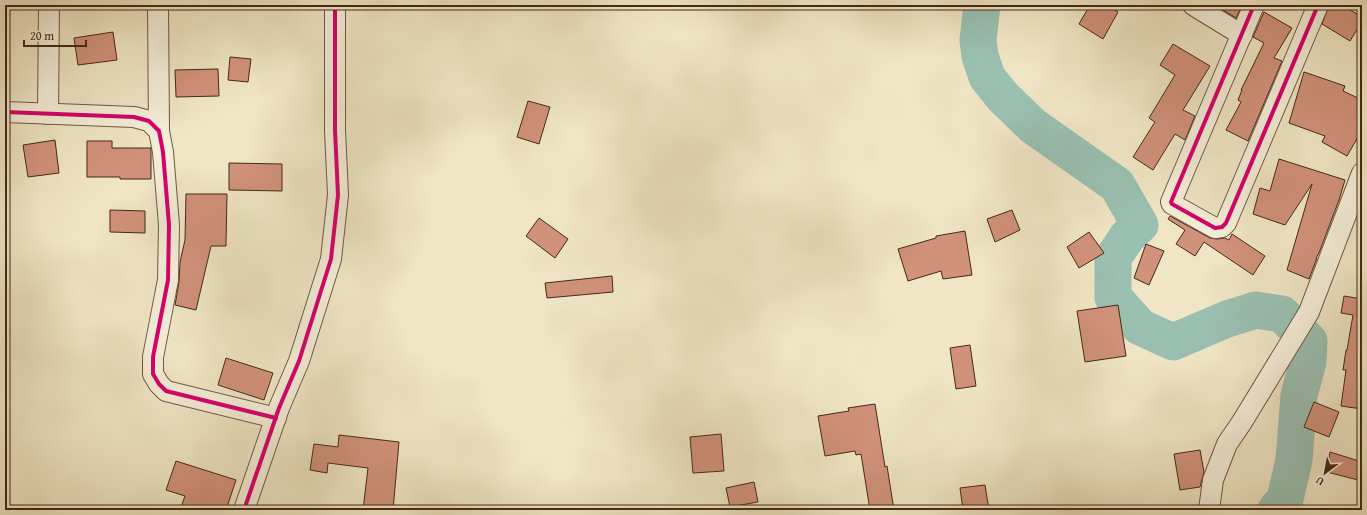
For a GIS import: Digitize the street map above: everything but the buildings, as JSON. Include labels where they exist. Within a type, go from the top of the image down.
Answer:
[{"type":"street","points":[[48,114],[50,5]]},
{"type":"street","points":[[158,5],[159,131],[163,152],[169,224],[168,280],[153,357],[153,374],[159,384],[166,391],[276,418]]},
{"type":"street","points":[[244,510],[276,418],[298,361],[330,260],[338,195],[335,5]]},
{"type":"street","points":[[1193,5],[1242,35]]},
{"type":"street","points":[[1254,5],[1171,202],[1172,204],[1215,228],[1222,227],[1226,223],[1318,5]]},
{"type":"street","points":[[5,112],[134,117],[149,121],[159,131]]},
{"type":"street","points":[[1209,510],[1213,480],[1227,444],[1309,312],[1362,173]]},
{"type":"waterway","points":[[982,5],[978,40],[980,56],[987,77],[1003,97],[1033,126],[1117,185],[1140,225],[1127,237],[1113,258],[1113,297],[1140,327],[1173,342],[1227,319],[1256,310],[1282,314],[1309,341],[1308,362],[1299,395],[1294,460],[1285,499],[1276,510]]},
{"type":"cycle path","points":[[244,510],[279,408],[299,361],[331,259],[338,195],[335,130],[335,5]]},
{"type":"cycle path","points":[[1254,5],[1171,202],[1172,204],[1215,228],[1222,227],[1226,223],[1318,5]]},
{"type":"cycle path","points":[[5,112],[134,117],[149,121],[159,131],[163,152],[169,225],[168,280],[153,357],[153,374],[159,384],[166,391],[276,418]]}]
